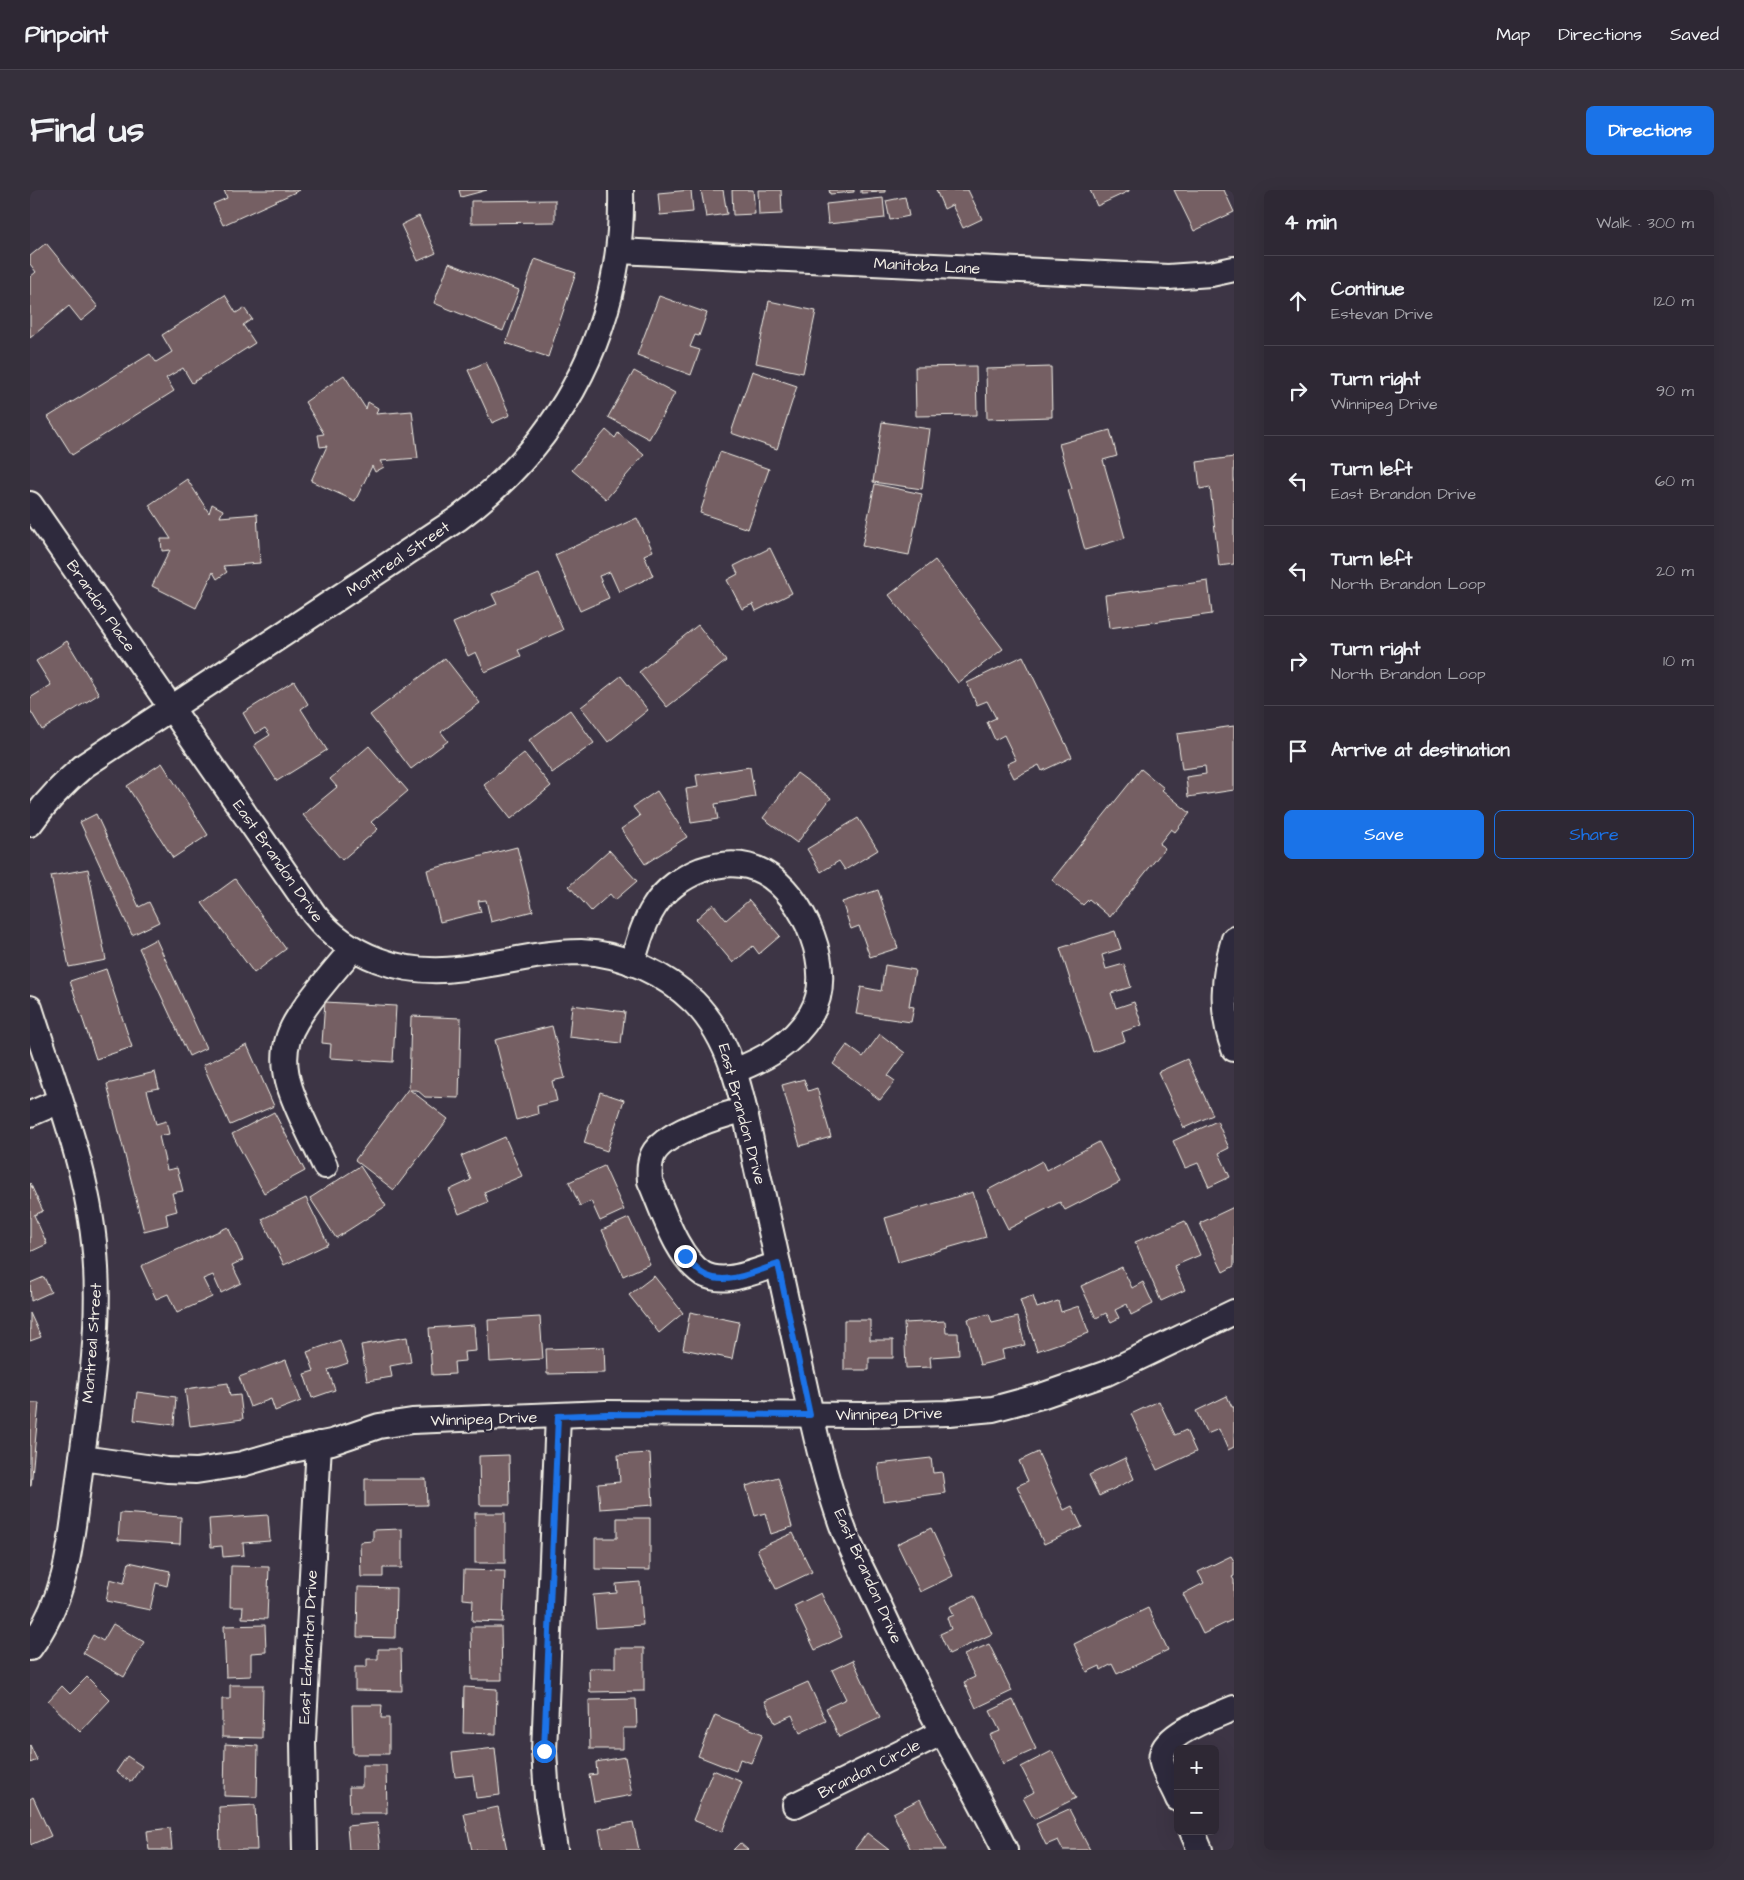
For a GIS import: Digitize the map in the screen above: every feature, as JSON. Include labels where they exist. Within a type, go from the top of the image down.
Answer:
[{"type":"street","name":"Montreal Street","points":[[30,824],[44,804],[85,765],[460,518],[501,484],[535,446],[571,394],[583,372],[603,322],[615,276],[621,190]]},
{"type":"street","name":"Manitoba Lane","points":[[618,251],[1168,277],[1211,274],[1234,268]]},
{"type":"street","name":"Brandon Place","points":[[30,504],[172,708]]},
{"type":"street","name":"East Brandon Drive","points":[[172,708],[314,914],[332,934],[353,949],[389,964],[428,971],[465,969],[583,952],[599,954],[632,963],[664,979],[694,1002],[709,1018],[720,1036],[734,1071],[819,1453],[846,1534],[913,1676],[1005,1850]]},
{"type":"street","points":[[632,963],[654,906],[665,892],[694,873],[727,863],[746,865],[762,871],[777,881],[802,914],[812,934],[818,954],[819,997],[812,1014],[786,1043],[773,1054],[734,1071]]},
{"type":"street","points":[[1234,939],[1228,959],[1224,989],[1225,1015],[1234,1048]]},
{"type":"street","points":[[325,1166],[290,1089],[286,1050],[289,1033],[296,1019],[337,966],[353,949]]},
{"type":"street","name":"Montreal Street","points":[[30,1008],[83,1180],[93,1234],[96,1266],[96,1336],[71,1542],[63,1583],[50,1617],[30,1648]]},
{"type":"street","points":[[30,1114],[60,1101]]},
{"type":"street","points":[[743,1110],[698,1124],[664,1142],[651,1159],[650,1181],[679,1245],[694,1266],[705,1275],[716,1278],[729,1278],[778,1264]]},
{"type":"street","name":"Winnipeg Drive","points":[[82,1458],[167,1470],[196,1471],[242,1464],[287,1451],[332,1442],[379,1426],[412,1421],[606,1414],[810,1415],[949,1413],[993,1409],[1041,1396],[1107,1373],[1234,1312]]},
{"type":"street","points":[[555,1850],[547,1797],[544,1751],[558,1416]]},
{"type":"street","name":"East Edmonton Drive","points":[[304,1850],[303,1742],[319,1444]]},
{"type":"street","points":[[1174,1790],[1162,1761],[1165,1746],[1175,1735],[1234,1708]]},
{"type":"street","name":"Brandon Circle","points":[[795,1805],[943,1732]]},
{"type":"street","points":[[1194,1835],[1200,1850]]},
{"type":"building","points":[[224,190],[300,190],[223,225],[213,204],[227,198]]},
{"type":"building","points":[[459,190],[487,190],[461,197]]},
{"type":"building","points":[[691,190],[693,212],[660,215],[658,193]]},
{"type":"building","points":[[701,190],[723,190],[727,214],[706,217]]},
{"type":"building","points":[[732,190],[753,190],[755,214],[733,215]]},
{"type":"building","points":[[758,190],[781,190],[782,214],[759,215]]},
{"type":"building","points":[[829,190],[854,190],[854,192],[830,194]]},
{"type":"building","points":[[861,190],[885,190],[885,192],[861,193]]},
{"type":"building","points":[[936,190],[968,190],[982,219],[963,228],[952,205],[944,209]]},
{"type":"building","points":[[1090,190],[1129,190],[1129,191],[1097,206]]},
{"type":"building","points":[[1174,190],[1224,190],[1234,212],[1194,231]]},
{"type":"building","points":[[905,197],[909,216],[890,220],[886,201]]},
{"type":"building","points":[[883,198],[885,218],[828,224],[826,204]]},
{"type":"building","points":[[555,200],[555,222],[471,223],[471,201]]},
{"type":"building","points":[[419,216],[436,253],[418,261],[401,225]]},
{"type":"building","points":[[46,243],[98,307],[81,321],[69,306],[30,338],[30,277],[36,272],[30,264],[30,256]]},
{"type":"building","points":[[535,259],[576,273],[548,357],[506,343]]},
{"type":"building","points":[[449,263],[519,290],[503,331],[434,303]]},
{"type":"building","points":[[225,295],[236,313],[244,308],[252,319],[243,325],[255,343],[192,383],[183,368],[166,378],[174,391],[72,455],[48,417],[150,354],[156,362],[172,352],[162,335]]},
{"type":"building","points":[[659,296],[707,313],[699,336],[695,335],[690,347],[700,350],[691,375],[637,355]]},
{"type":"building","points":[[769,301],[816,311],[803,373],[756,363]]},
{"type":"building","points":[[486,362],[510,415],[492,423],[468,370]]},
{"type":"building","points":[[976,366],[977,415],[916,416],[915,367]]},
{"type":"building","points":[[1051,367],[1052,417],[987,419],[986,369]]},
{"type":"building","points":[[634,371],[675,393],[649,439],[608,417]]},
{"type":"building","points":[[752,371],[797,386],[777,449],[731,433]]},
{"type":"building","points":[[344,375],[366,409],[368,402],[378,408],[376,414],[412,411],[418,458],[380,461],[384,467],[375,472],[372,466],[355,501],[311,481],[327,446],[320,447],[318,435],[324,434],[305,402]]},
{"type":"building","points":[[882,422],[930,429],[922,489],[873,482]]},
{"type":"building","points":[[606,430],[615,438],[618,433],[644,455],[606,499],[572,470]]},
{"type":"building","points":[[1110,430],[1117,456],[1103,460],[1125,538],[1085,550],[1068,490],[1072,489],[1059,444]]},
{"type":"building","points":[[720,452],[769,469],[748,529],[700,513]]},
{"type":"building","points":[[1234,457],[1234,564],[1219,566],[1210,487],[1200,489],[1197,462]]},
{"type":"building","points":[[187,479],[209,513],[212,504],[223,510],[220,517],[257,514],[260,563],[223,566],[227,572],[217,579],[213,572],[196,608],[152,586],[170,550],[162,551],[161,539],[171,539],[149,505]]},
{"type":"building","points":[[875,484],[922,494],[909,555],[862,546]]},
{"type":"building","points":[[637,518],[653,551],[644,555],[653,576],[619,592],[610,572],[599,576],[609,598],[580,611],[555,555]]},
{"type":"building","points":[[770,548],[792,593],[756,611],[753,604],[742,609],[727,580],[738,574],[734,566]]},
{"type":"building","points":[[935,560],[1003,649],[958,683],[889,595]]},
{"type":"building","points":[[539,574],[563,630],[518,650],[521,656],[485,672],[476,652],[468,656],[453,623],[497,604],[492,594]]},
{"type":"building","points":[[1208,581],[1212,614],[1109,628],[1105,595]]},
{"type":"building","points":[[698,625],[726,661],[667,707],[639,672]]},
{"type":"building","points":[[67,641],[99,694],[42,730],[30,710],[30,698],[51,685],[36,661]]},
{"type":"building","points":[[1023,656],[1072,757],[1042,771],[1039,765],[1014,778],[1007,764],[1016,760],[1004,735],[995,740],[987,722],[996,718],[987,701],[977,705],[967,683]]},
{"type":"building","points":[[445,658],[480,703],[441,732],[448,741],[411,769],[370,715]]},
{"type":"building","points":[[621,676],[648,710],[608,742],[581,707]]},
{"type":"building","points":[[294,681],[308,704],[301,709],[327,750],[277,781],[254,745],[270,735],[265,728],[255,734],[243,713]]},
{"type":"building","points":[[570,710],[594,743],[552,773],[529,740]]},
{"type":"building","points":[[1234,726],[1234,790],[1188,797],[1186,777],[1206,774],[1205,766],[1182,769],[1177,734]]},
{"type":"building","points":[[369,746],[408,791],[371,822],[378,829],[342,860],[303,815],[337,787],[330,779]]},
{"type":"building","points":[[524,753],[551,786],[511,819],[484,785]]},
{"type":"building","points":[[162,763],[208,835],[173,858],[127,786]]},
{"type":"building","points":[[750,767],[755,797],[715,804],[718,819],[691,823],[686,789],[698,787],[696,775]]},
{"type":"building","points":[[1141,769],[1164,788],[1162,790],[1190,813],[1175,832],[1171,829],[1159,844],[1165,848],[1110,917],[1089,899],[1083,905],[1052,880]]},
{"type":"building","points":[[797,773],[831,798],[797,843],[763,818]]},
{"type":"building","points":[[657,791],[687,837],[645,864],[621,829],[640,816],[633,807]]},
{"type":"building","points":[[96,814],[139,907],[149,902],[159,922],[132,935],[80,822]]},
{"type":"building","points":[[858,818],[878,850],[845,870],[839,861],[821,872],[807,849]]},
{"type":"building","points":[[517,847],[533,911],[491,922],[486,900],[478,901],[481,912],[440,922],[427,870]]},
{"type":"building","points":[[609,850],[637,881],[615,900],[610,894],[591,911],[569,886]]},
{"type":"building","points":[[88,869],[106,960],[69,967],[51,876]]},
{"type":"building","points":[[235,879],[286,949],[254,973],[202,903]]},
{"type":"building","points":[[878,890],[898,948],[870,957],[859,926],[851,929],[842,902]]},
{"type":"building","points":[[749,900],[780,936],[759,954],[753,946],[733,963],[696,919],[713,904],[726,920]]},
{"type":"building","points":[[1115,931],[1121,949],[1102,955],[1106,969],[1124,964],[1131,987],[1111,993],[1116,1008],[1134,1002],[1142,1025],[1122,1032],[1125,1041],[1093,1052],[1060,948]]},
{"type":"building","points":[[156,939],[206,1048],[189,1056],[139,948]]},
{"type":"building","points":[[885,965],[915,970],[909,1006],[914,1007],[911,1022],[856,1014],[861,987],[881,991]]},
{"type":"building","points":[[106,969],[132,1047],[96,1059],[70,981]]},
{"type":"building","points":[[325,1002],[396,1006],[393,1062],[330,1058],[331,1044],[322,1043]]},
{"type":"building","points":[[572,1005],[625,1012],[621,1043],[569,1037]]},
{"type":"building","points":[[411,1016],[461,1018],[459,1098],[425,1097],[417,1090],[410,1090],[448,1119],[394,1190],[355,1160],[409,1088]]},
{"type":"building","points":[[552,1026],[565,1078],[552,1081],[557,1101],[537,1106],[538,1114],[516,1120],[495,1040]]},
{"type":"building","points":[[880,1034],[905,1053],[888,1076],[895,1081],[880,1100],[833,1064],[847,1045],[863,1057]]},
{"type":"building","points":[[247,1045],[274,1106],[230,1125],[203,1065]]},
{"type":"building","points":[[1187,1059],[1213,1115],[1184,1128],[1158,1072]]},
{"type":"building","points":[[155,1072],[159,1088],[147,1090],[156,1124],[166,1121],[169,1134],[159,1136],[167,1170],[177,1168],[183,1191],[172,1193],[177,1211],[166,1214],[168,1225],[144,1231],[107,1084]]},
{"type":"building","points":[[804,1079],[808,1091],[817,1088],[831,1137],[800,1146],[782,1085]]},
{"type":"building","points":[[600,1092],[624,1100],[607,1151],[584,1143]]},
{"type":"building","points":[[274,1112],[305,1171],[264,1193],[232,1134]]},
{"type":"building","points":[[1217,1121],[1229,1148],[1219,1153],[1230,1177],[1209,1187],[1198,1163],[1185,1168],[1173,1141]]},
{"type":"building","points":[[505,1137],[522,1176],[484,1192],[488,1202],[459,1214],[449,1190],[471,1180],[461,1156]]},
{"type":"building","points":[[1099,1142],[1120,1182],[1065,1210],[1060,1202],[1008,1229],[988,1190],[1042,1161],[1046,1170]]},
{"type":"building","points":[[360,1166],[386,1206],[336,1238],[310,1198]]},
{"type":"building","points":[[604,1166],[624,1210],[600,1221],[591,1201],[580,1206],[569,1182]]},
{"type":"building","points":[[30,1183],[43,1211],[34,1215],[47,1244],[30,1252]]},
{"type":"building","points":[[973,1192],[986,1237],[898,1262],[885,1218]]},
{"type":"building","points":[[306,1198],[328,1244],[284,1265],[262,1219]]},
{"type":"building","points":[[1234,1207],[1234,1266],[1223,1272],[1200,1223]]},
{"type":"building","points":[[629,1218],[650,1264],[623,1276],[602,1230]]},
{"type":"building","points":[[1185,1221],[1200,1255],[1174,1266],[1185,1290],[1161,1301],[1135,1242]]},
{"type":"building","points":[[228,1227],[243,1260],[232,1265],[241,1283],[221,1293],[213,1275],[203,1279],[212,1297],[177,1313],[168,1294],[156,1299],[141,1266]]},
{"type":"building","points":[[1122,1267],[1132,1288],[1143,1282],[1153,1304],[1131,1315],[1127,1304],[1115,1310],[1119,1318],[1111,1322],[1106,1313],[1096,1318],[1081,1286]]},
{"type":"building","points":[[654,1276],[683,1313],[659,1333],[629,1295]]},
{"type":"building","points":[[44,1277],[51,1292],[31,1301],[30,1283]]},
{"type":"building","points":[[1033,1296],[1037,1308],[1058,1301],[1061,1312],[1079,1306],[1089,1333],[1037,1351],[1020,1300]]},
{"type":"building","points":[[690,1312],[739,1322],[732,1359],[683,1349]]},
{"type":"building","points":[[30,1313],[41,1337],[30,1341]]},
{"type":"building","points":[[989,1314],[992,1323],[1018,1317],[1025,1345],[1002,1350],[1004,1359],[980,1365],[968,1319]]},
{"type":"building","points":[[540,1317],[543,1359],[490,1362],[488,1320]]},
{"type":"building","points":[[844,1320],[870,1320],[870,1340],[893,1340],[893,1358],[869,1358],[869,1370],[844,1370]]},
{"type":"building","points":[[945,1321],[946,1333],[958,1333],[959,1355],[930,1357],[931,1367],[906,1368],[904,1323]]},
{"type":"building","points":[[474,1325],[476,1351],[464,1352],[465,1361],[454,1362],[455,1374],[432,1375],[429,1328]]},
{"type":"building","points":[[407,1337],[411,1362],[390,1366],[392,1377],[367,1381],[361,1345]]},
{"type":"building","points":[[340,1340],[348,1363],[328,1370],[335,1390],[312,1398],[304,1374],[314,1371],[307,1352]]},
{"type":"building","points":[[604,1347],[605,1373],[547,1374],[546,1349]]},
{"type":"building","points":[[286,1360],[301,1401],[275,1411],[271,1399],[250,1407],[239,1377]]},
{"type":"building","points":[[228,1383],[230,1396],[240,1395],[243,1419],[190,1426],[185,1389]]},
{"type":"building","points":[[137,1392],[176,1397],[174,1425],[134,1420]]},
{"type":"building","points":[[1227,1396],[1232,1407],[1234,1407],[1234,1447],[1228,1450],[1219,1429],[1207,1434],[1196,1411]]},
{"type":"building","points":[[1159,1401],[1175,1435],[1186,1430],[1196,1452],[1157,1470],[1131,1414]]},
{"type":"building","points":[[30,1403],[39,1403],[31,1486],[30,1486]]},
{"type":"building","points":[[1038,1452],[1064,1510],[1072,1506],[1082,1527],[1044,1544],[1017,1486],[1028,1481],[1019,1461]]},
{"type":"building","points":[[650,1453],[653,1505],[600,1509],[598,1484],[620,1482],[618,1455]]},
{"type":"building","points":[[509,1455],[510,1505],[480,1505],[479,1456]]},
{"type":"building","points":[[931,1458],[933,1473],[942,1472],[945,1493],[883,1501],[878,1464]]},
{"type":"building","points":[[1125,1458],[1134,1479],[1099,1496],[1089,1475]]},
{"type":"building","points":[[778,1477],[792,1527],[771,1534],[765,1513],[755,1516],[746,1486]]},
{"type":"building","points":[[365,1479],[426,1479],[427,1505],[365,1506]]},
{"type":"building","points":[[120,1513],[181,1517],[180,1544],[118,1540]]},
{"type":"building","points":[[475,1513],[505,1513],[505,1563],[475,1563]]},
{"type":"building","points":[[268,1515],[270,1541],[243,1543],[244,1555],[223,1557],[222,1546],[211,1547],[209,1519]]},
{"type":"building","points":[[617,1518],[650,1518],[650,1570],[595,1569],[595,1538],[617,1538]]},
{"type":"building","points":[[931,1528],[953,1576],[920,1592],[897,1544]]},
{"type":"building","points":[[402,1529],[402,1568],[383,1568],[383,1577],[361,1577],[360,1542],[373,1541],[373,1530]]},
{"type":"building","points":[[793,1533],[812,1572],[776,1589],[757,1549]]},
{"type":"building","points":[[1231,1556],[1234,1561],[1234,1576],[1232,1577],[1234,1580],[1234,1623],[1232,1620],[1203,1634],[1183,1594],[1204,1583],[1198,1572]]},
{"type":"building","points":[[129,1562],[170,1571],[167,1586],[156,1583],[150,1610],[106,1601],[110,1579],[124,1583]]},
{"type":"building","points":[[231,1566],[269,1567],[267,1619],[242,1618],[243,1607],[230,1607]]},
{"type":"building","points":[[464,1570],[505,1571],[503,1622],[472,1621],[473,1600],[463,1599]]},
{"type":"building","points":[[640,1582],[643,1625],[596,1628],[593,1595],[617,1593],[616,1584]]},
{"type":"building","points":[[358,1587],[396,1588],[395,1638],[357,1637]]},
{"type":"building","points":[[821,1593],[842,1637],[815,1650],[794,1606]]},
{"type":"building","points":[[974,1596],[992,1634],[949,1654],[940,1634],[951,1629],[947,1618],[954,1615],[950,1607]]},
{"type":"building","points":[[1148,1608],[1168,1650],[1117,1674],[1112,1664],[1101,1670],[1100,1666],[1087,1672],[1074,1644]]},
{"type":"building","points":[[113,1624],[144,1642],[124,1677],[83,1653],[93,1635],[103,1641]]},
{"type":"building","points":[[265,1625],[266,1652],[251,1653],[251,1676],[226,1677],[224,1626]]},
{"type":"building","points":[[471,1627],[501,1627],[502,1680],[472,1680]]},
{"type":"building","points":[[989,1644],[1012,1691],[976,1708],[964,1682],[975,1677],[964,1655]]},
{"type":"building","points":[[615,1648],[644,1648],[644,1691],[590,1692],[589,1668],[615,1668]]},
{"type":"building","points":[[378,1649],[401,1649],[402,1691],[355,1690],[355,1667],[367,1667],[367,1659],[378,1659]]},
{"type":"building","points":[[853,1660],[880,1718],[839,1737],[826,1708],[846,1699],[832,1670]]},
{"type":"building","points":[[87,1677],[110,1700],[80,1732],[48,1701],[62,1686],[70,1694]]},
{"type":"building","points":[[808,1682],[826,1721],[800,1733],[792,1715],[775,1723],[765,1701]]},
{"type":"building","points":[[230,1685],[263,1685],[262,1738],[222,1737],[222,1699],[230,1699]]},
{"type":"building","points":[[464,1687],[497,1689],[496,1734],[463,1733]]},
{"type":"building","points":[[636,1699],[637,1728],[623,1728],[623,1749],[590,1749],[589,1700]]},
{"type":"building","points":[[1013,1700],[1036,1749],[1003,1764],[990,1735],[1000,1731],[990,1711]]},
{"type":"building","points":[[352,1705],[382,1705],[381,1718],[389,1718],[389,1754],[353,1754]]},
{"type":"building","points":[[715,1715],[763,1734],[751,1763],[740,1759],[736,1771],[698,1756]]},
{"type":"building","points":[[225,1744],[258,1746],[257,1797],[224,1796]]},
{"type":"building","points":[[30,1745],[37,1760],[30,1763]]},
{"type":"building","points":[[495,1748],[500,1795],[476,1798],[473,1775],[455,1777],[452,1753]]},
{"type":"building","points":[[1052,1751],[1076,1798],[1034,1819],[1023,1798],[1034,1792],[1021,1767]]},
{"type":"building","points":[[127,1756],[142,1766],[131,1782],[116,1772]]},
{"type":"building","points":[[625,1757],[632,1795],[594,1802],[589,1775],[597,1774],[596,1762]]},
{"type":"building","points":[[362,1765],[386,1765],[387,1813],[350,1813],[349,1787],[362,1787]]},
{"type":"building","points":[[713,1770],[742,1782],[722,1832],[693,1820]]},
{"type":"building","points":[[33,1797],[51,1836],[30,1845],[30,1799]]},
{"type":"building","points":[[920,1799],[946,1850],[911,1850],[893,1813]]},
{"type":"building","points":[[255,1805],[257,1850],[220,1850],[219,1807]]},
{"type":"building","points":[[498,1807],[507,1850],[472,1850],[464,1814]]},
{"type":"building","points":[[1069,1809],[1090,1850],[1063,1850],[1058,1840],[1046,1845],[1036,1824]]},
{"type":"building","points":[[633,1822],[639,1850],[603,1850],[599,1829]]},
{"type":"building","points":[[377,1823],[380,1850],[349,1850],[347,1826]]},
{"type":"building","points":[[170,1828],[172,1850],[149,1850],[147,1831]]},
{"type":"building","points":[[867,1833],[889,1850],[854,1850]]},
{"type":"building","points":[[740,1843],[748,1850],[733,1850]]},
{"type":"route","points":[[544,1751],[558,1416],[606,1414],[810,1415],[778,1264],[743,1275],[716,1278],[705,1275],[685,1256]]}]
